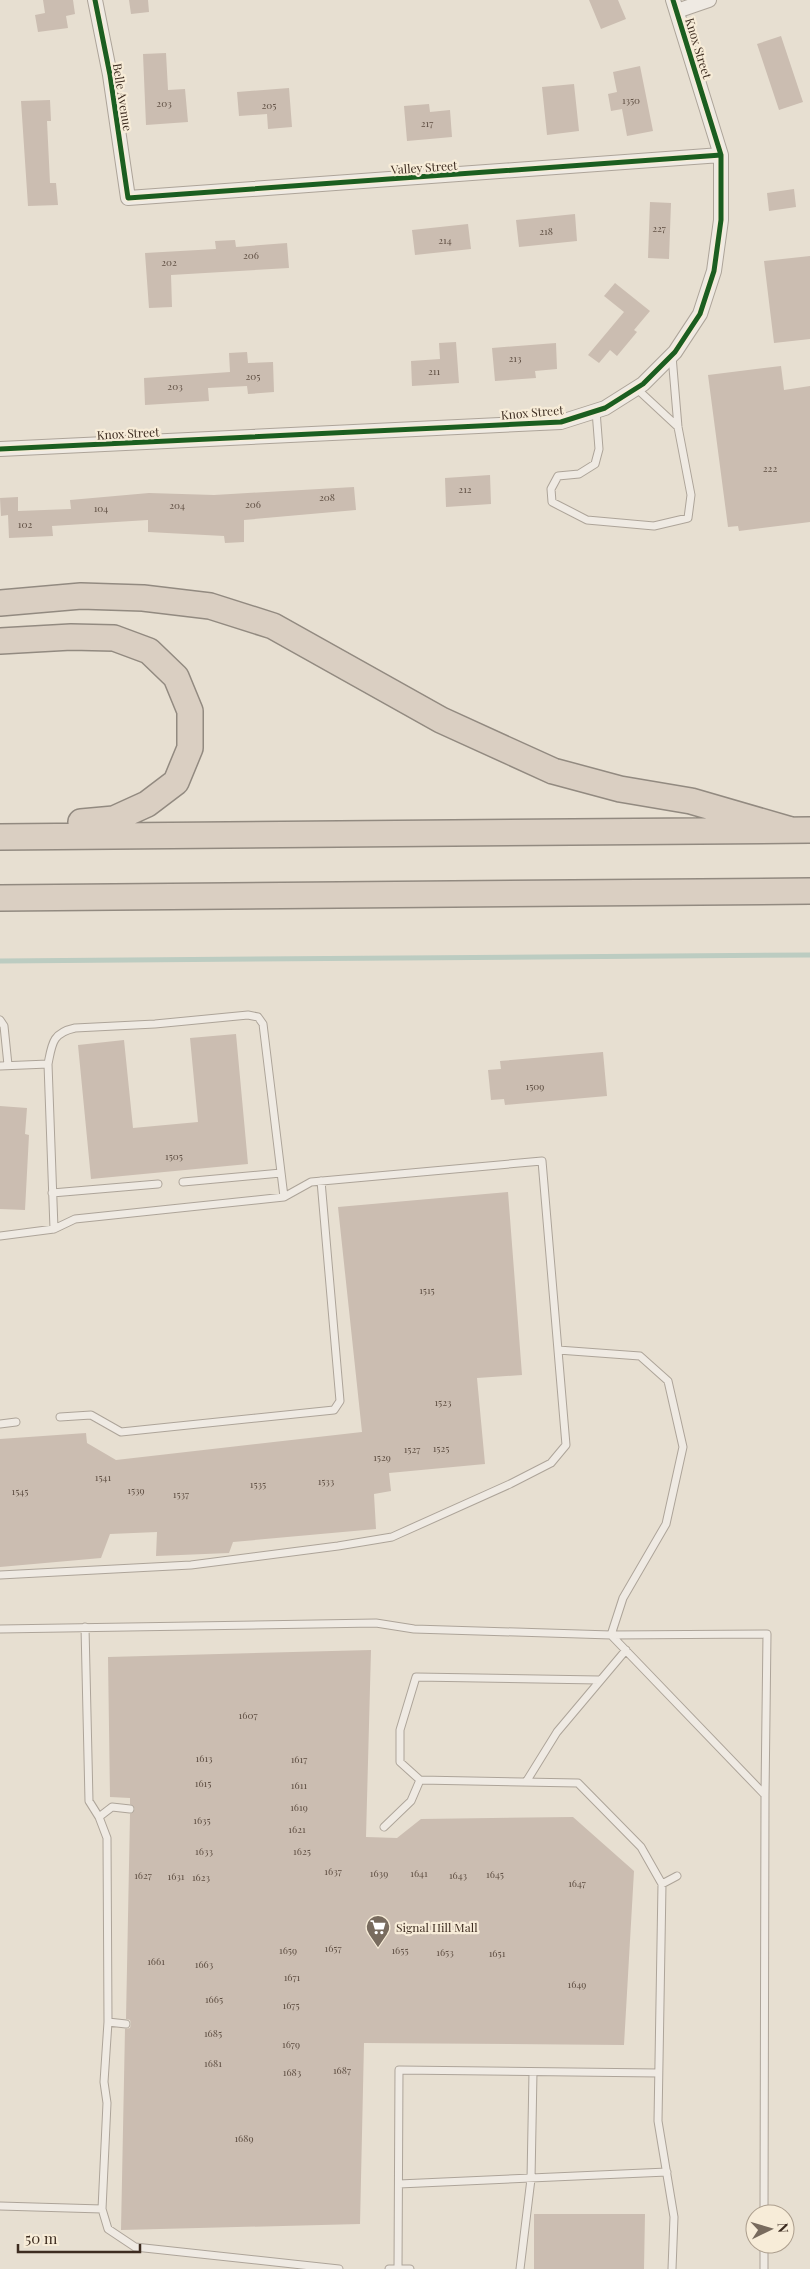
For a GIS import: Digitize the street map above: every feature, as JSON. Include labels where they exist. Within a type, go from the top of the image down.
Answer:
[{"type":"highway","points":[[0,603],[81,596],[144,598],[210,606],[273,626],[441,720],[553,771],[620,789],[691,801],[801,830]]},
{"type":"highway","points":[[0,641],[70,637],[114,638],[149,651],[176,677],[190,711],[190,748],[176,782],[147,804],[114,819],[0,826]]},
{"type":"highway","points":[[0,837],[801,830]]},
{"type":"highway","points":[[0,898],[810,891]]},
{"type":"highway","points":[[0,909],[192,896]]},
{"type":"street","name":"Belle Avenue","points":[[95,0],[110,75],[128,198]]},
{"type":"street","points":[[675,5],[710,0]]},
{"type":"street","name":"Knox Street","points":[[0,449],[562,422],[605,408],[643,384],[672,356],[700,314],[714,271],[721,220],[721,155],[675,5]]},
{"type":"street","name":"Valley Street","points":[[128,198],[721,155]]},
{"type":"lane","points":[[596,410],[599,449],[595,464],[579,474],[558,476],[551,489],[552,502],[587,520],[654,526],[688,518],[691,495],[678,427],[672,356]]},
{"type":"lane","points":[[636,388],[678,427]]},
{"type":"lane","points":[[54,1229],[48,1064],[52,1044],[57,1036],[69,1029],[155,1024],[248,1015],[258,1017],[263,1024],[284,1197]]},
{"type":"lane","points":[[0,1020],[4,1026],[8,1065]]},
{"type":"lane","points":[[0,1066],[48,1064]]},
{"type":"lane","points":[[0,1236],[54,1229],[75,1219],[284,1197],[312,1182],[542,1161],[566,1444],[551,1463],[510,1484],[392,1537],[191,1566],[0,1575]]},
{"type":"lane","points":[[182,1182],[281,1173]]},
{"type":"lane","points":[[60,1417],[91,1415],[121,1432],[334,1410],[340,1401],[321,1182]]},
{"type":"lane","points":[[52,1193],[158,1184]]},
{"type":"lane","points":[[558,1350],[640,1356],[668,1381],[683,1447],[666,1524],[623,1598],[612,1635]]},
{"type":"lane","points":[[0,1424],[16,1422]]},
{"type":"lane","points":[[0,1629],[376,1624],[414,1629],[612,1635],[767,1634],[764,2204]]},
{"type":"lane","points":[[85,1627],[89,1801],[99,1817],[107,1838],[108,2022],[104,2082],[107,2103],[102,2209],[108,2229],[135,2247],[340,2269]]},
{"type":"lane","points":[[612,1635],[765,1795]]},
{"type":"lane","points":[[526,1782],[557,1732],[626,1650]]},
{"type":"lane","points":[[599,1680],[416,1677],[400,1730],[400,1762],[420,1780],[578,1782],[641,1847],[662,1884],[658,2121],[674,2217],[672,2269]]},
{"type":"lane","points":[[384,1826],[411,1801],[420,1780]]},
{"type":"lane","points":[[99,1817],[112,1807],[130,1810]]},
{"type":"lane","points":[[662,1884],[678,1876]]},
{"type":"lane","points":[[108,2022],[126,2024]]},
{"type":"lane","points":[[398,2268],[399,2070],[658,2073]]},
{"type":"lane","points":[[520,2269],[531,2179],[533,2072]]},
{"type":"lane","points":[[399,2184],[667,2172]]},
{"type":"lane","points":[[0,2206],[102,2209]]},
{"type":"lane","points":[[764,2254],[764,2269]]},
{"type":"lane","points":[[389,2269],[410,2269]]},
{"type":"building","points":[[43,0],[73,0],[75,14],[66,16],[68,28],[38,32],[35,15],[45,13]]},
{"type":"building","points":[[129,0],[148,0],[149,12],[131,14]]},
{"type":"building","points":[[589,0],[618,0],[626,19],[601,29]]},
{"type":"building","points":[[781,36],[803,102],[779,110],[757,44]]},
{"type":"building","points":[[166,53],[168,90],[185,89],[188,122],[146,125],[143,54]]},
{"type":"building","points":[[640,66],[653,131],[627,136],[622,109],[611,111],[608,94],[617,92],[613,72]]},
{"type":"building","points":[[574,84],[579,131],[547,135],[542,87]]},
{"type":"building","points":[[289,88],[292,127],[268,129],[267,114],[239,116],[237,92]]},
{"type":"building","points":[[50,100],[51,121],[47,121],[50,183],[56,183],[58,205],[28,206],[21,101]]},
{"type":"building","points":[[429,104],[430,112],[450,110],[452,137],[407,141],[404,106]]},
{"type":"building","points":[[794,189],[796,207],[769,211],[767,193]]},
{"type":"building","points":[[650,202],[671,203],[669,259],[648,258]]},
{"type":"building","points":[[575,214],[577,241],[519,247],[516,220]]},
{"type":"building","points":[[468,224],[471,249],[415,255],[412,230]]},
{"type":"building","points":[[235,240],[236,247],[287,243],[289,268],[171,275],[172,307],[149,308],[145,253],[216,249],[215,241]]},
{"type":"building","points":[[810,256],[810,339],[774,343],[764,261]]},
{"type":"building","points":[[615,283],[650,311],[634,330],[637,332],[617,356],[610,350],[599,363],[588,355],[624,312],[604,296]]},
{"type":"building","points":[[456,342],[459,383],[412,386],[411,361],[440,359],[439,343]]},
{"type":"building","points":[[556,343],[557,369],[535,371],[536,378],[495,381],[492,348]]},
{"type":"building","points":[[247,352],[248,363],[273,362],[274,392],[248,394],[247,386],[208,388],[209,401],[145,405],[144,378],[230,372],[229,353]]},
{"type":"building","points":[[781,366],[784,390],[810,386],[810,522],[739,531],[738,526],[728,527],[708,375]]},
{"type":"building","points":[[490,475],[491,504],[446,507],[445,478]]},
{"type":"building","points":[[354,487],[356,510],[244,520],[244,542],[225,543],[224,536],[148,532],[148,520],[52,526],[53,536],[9,538],[8,515],[1,516],[0,498],[18,497],[18,511],[71,509],[70,500],[149,493],[214,495]]},
{"type":"building","points":[[236,1034],[248,1164],[91,1179],[78,1045],[124,1040],[133,1128],[198,1122],[190,1038]]},
{"type":"building","points":[[603,1052],[607,1096],[505,1105],[504,1099],[491,1100],[488,1070],[501,1069],[500,1061]]},
{"type":"building","points":[[0,1106],[27,1108],[25,1134],[29,1135],[25,1210],[0,1209]]},
{"type":"building","points":[[508,1192],[522,1375],[477,1378],[485,1464],[389,1473],[391,1491],[374,1494],[376,1529],[233,1542],[229,1553],[156,1556],[157,1532],[110,1534],[101,1558],[0,1567],[0,1439],[86,1433],[87,1443],[116,1460],[362,1432],[338,1207]]},
{"type":"building","name":"Signal Hill Mall","points":[[371,1650],[366,1837],[397,1838],[421,1819],[573,1817],[634,1871],[624,2045],[364,2043],[360,2224],[121,2230],[125,2029],[130,2028],[131,2024],[130,2020],[126,2019],[130,1814],[135,1809],[130,1804],[130,1798],[110,1797],[108,1657]]},
{"type":"building","points":[[534,2214],[645,2214],[644,2269],[534,2269]]},
{"type":"waterway","points":[[0,961],[810,955]]},
{"type":"cycle path","points":[[95,0],[110,75],[128,198],[721,155]]},
{"type":"cycle path","points":[[0,449],[561,422],[605,408],[643,384],[675,352],[700,314],[714,271],[721,220],[721,155],[673,0]]},
{"type":"place","name":"Signal Hill Mall","points":[[378,1948]]}]
